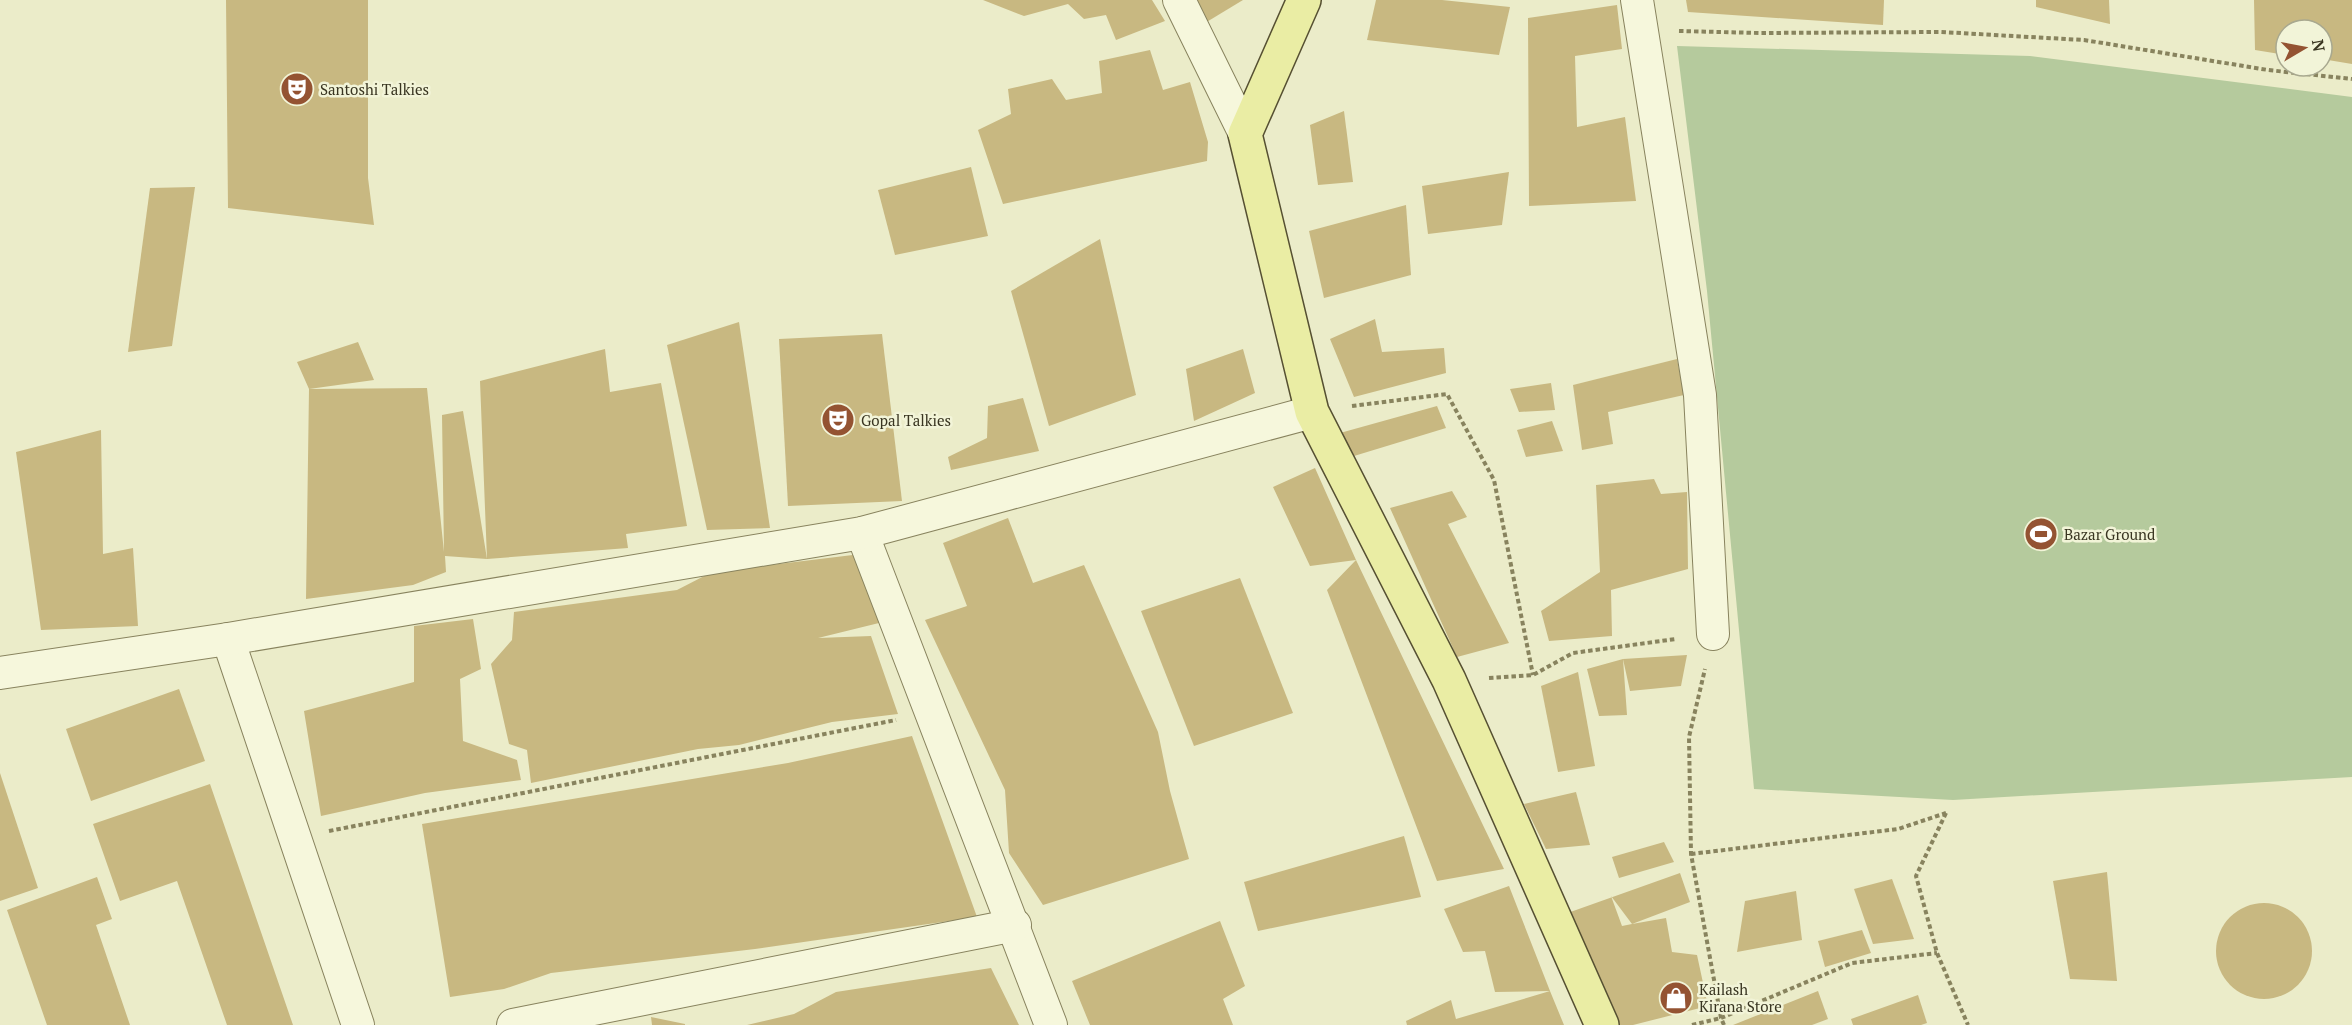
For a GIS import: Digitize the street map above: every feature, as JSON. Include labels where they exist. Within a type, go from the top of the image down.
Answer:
[{"type":"main road","points":[[1304,0],[1245,134],[1312,412],[1449,680],[1602,1025]]},
{"type":"street","points":[[1179,0],[1245,134]]},
{"type":"street","points":[[1640,15],[1700,395],[1713,634]]},
{"type":"street","points":[[0,673],[228,639],[862,533],[1312,412]]},
{"type":"street","points":[[862,533],[1015,925],[1051,1025]]},
{"type":"street","points":[[228,639],[358,1025]]},
{"type":"street","points":[[513,1025],[1015,925]]},
{"type":"path","points":[[1640,15],[1759,33],[1941,32],[2084,40],[2268,70],[2352,79]]},
{"type":"path","points":[[1312,412],[1447,394],[1494,480],[1533,675]]},
{"type":"path","points":[[1449,680],[1533,675],[1573,653],[1713,634],[1689,737],[1691,854],[1724,1025]]},
{"type":"path","points":[[295,837],[932,713]]},
{"type":"path","points":[[1691,854],[1898,829],[1946,813],[1916,876],[1937,953],[1968,1025]]},
{"type":"path","points":[[1692,1025],[1721,1018],[1852,963],[1937,953]]},
{"type":"green space","name":"Bazar Ground","points":[[1677,46],[2030,56],[2352,97],[2352,777],[1953,800],[1754,789],[1707,291]]},
{"type":"building","name":"Santoshi Talkies","points":[[226,0],[368,0],[368,178],[374,225],[228,208]]},
{"type":"building","points":[[983,0],[1152,0],[1165,21],[1116,40],[1106,15],[1084,19],[1068,4],[1024,16]]},
{"type":"building","points":[[1194,0],[1243,0],[1205,23]]},
{"type":"building","points":[[1376,0],[1442,0],[1510,7],[1499,55],[1367,40]]},
{"type":"building","points":[[1686,0],[1884,0],[1883,25],[1688,12]]},
{"type":"building","points":[[2036,0],[2109,0],[2110,24],[2036,7]]},
{"type":"building","points":[[2254,0],[2352,0],[2352,64],[2334,61],[2334,18],[2274,18],[2274,53],[2255,50]]},
{"type":"building","points":[[1617,5],[1622,49],[1575,56],[1577,127],[1625,117],[1636,201],[1529,206],[1528,18]]},
{"type":"building","points":[[1150,50],[1163,90],[1190,82],[1208,142],[1207,161],[1003,204],[978,130],[1011,114],[1008,89],[1052,79],[1066,100],[1102,93],[1099,61]]},
{"type":"building","points":[[1344,111],[1353,182],[1318,185],[1310,125]]},
{"type":"building","points":[[971,167],[988,236],[895,255],[878,190]]},
{"type":"building","points":[[1509,172],[1502,225],[1428,234],[1422,186]]},
{"type":"building","points":[[195,187],[172,346],[128,352],[150,188]]},
{"type":"building","points":[[1406,205],[1411,275],[1324,298],[1309,231]]},
{"type":"building","points":[[1100,239],[1136,395],[1049,426],[1011,291]]},
{"type":"building","points":[[1375,319],[1382,352],[1444,348],[1446,373],[1354,397],[1330,339]]},
{"type":"building","points":[[739,322],[770,528],[707,530],[667,345]]},
{"type":"building","name":"Gopal Talkies","points":[[882,334],[902,501],[788,506],[779,339]]},
{"type":"building","points":[[358,342],[374,380],[309,389],[297,362]]},
{"type":"building","points":[[605,349],[610,392],[661,383],[687,526],[626,534],[628,548],[487,559],[480,381]]},
{"type":"building","points":[[1243,349],[1255,393],[1194,421],[1186,369]]},
{"type":"building","points":[[1677,359],[1684,395],[1608,412],[1613,444],[1582,450],[1573,385]]},
{"type":"building","points":[[1551,383],[1555,410],[1519,412],[1510,389]]},
{"type":"building","points":[[427,388],[444,552],[442,415],[463,411],[487,559],[445,556],[446,572],[413,585],[306,599],[309,389]]},
{"type":"building","points":[[1023,398],[1039,451],[951,470],[948,457],[987,438],[988,406]]},
{"type":"building","points":[[1437,406],[1446,428],[1354,456],[1340,433]]},
{"type":"building","points":[[1552,421],[1563,451],[1526,457],[1517,430]]},
{"type":"building","points":[[101,430],[103,554],[133,548],[138,626],[41,630],[16,452]]},
{"type":"building","points":[[1315,468],[1356,560],[1310,566],[1273,487]]},
{"type":"building","points":[[1654,479],[1661,494],[1687,492],[1688,569],[1611,590],[1612,636],[1549,641],[1541,611],[1600,572],[1596,485]]},
{"type":"building","points":[[1452,491],[1467,517],[1448,524],[1509,643],[1457,657],[1390,508]]},
{"type":"building","points":[[1008,518],[1033,583],[1084,565],[1158,732],[1170,791],[1189,859],[1043,905],[1009,853],[1005,790],[925,620],[967,606],[943,543]]},
{"type":"building","points":[[861,554],[879,623],[818,638],[871,636],[898,714],[832,722],[739,745],[698,749],[531,783],[527,750],[509,744],[491,664],[512,640],[514,612],[677,590],[712,572]]},
{"type":"building","points":[[1356,560],[1504,869],[1437,881],[1327,590]]},
{"type":"building","points":[[1240,578],[1293,713],[1194,746],[1141,611]]},
{"type":"building","points":[[473,619],[481,669],[460,679],[463,741],[517,760],[521,780],[425,793],[321,816],[304,711],[414,682],[414,626]]},
{"type":"building","points":[[1687,655],[1681,686],[1630,691],[1623,659]]},
{"type":"building","points":[[1623,659],[1627,715],[1599,716],[1587,669]]},
{"type":"building","points":[[1578,672],[1595,766],[1558,772],[1541,686]]},
{"type":"building","points":[[179,689],[205,761],[91,801],[66,729]]},
{"type":"building","points":[[912,736],[977,917],[755,949],[551,973],[504,989],[450,997],[422,824],[788,763]]},
{"type":"building","points":[[0,773],[38,888],[0,901]]},
{"type":"building","points":[[210,784],[293,1025],[227,1025],[177,881],[120,901],[93,824]]},
{"type":"building","points":[[1576,792],[1590,845],[1546,849],[1524,804]]},
{"type":"building","points":[[1404,836],[1421,897],[1258,931],[1244,882]]},
{"type":"building","points":[[1664,842],[1674,862],[1619,878],[1612,857]]},
{"type":"building","points":[[2107,872],[2117,981],[2070,979],[2053,881]]},
{"type":"building","points":[[1680,873],[1690,902],[1632,924],[1612,897]]},
{"type":"building","points":[[97,877],[112,919],[96,925],[130,1025],[47,1025],[7,910]]},
{"type":"building","points":[[1892,879],[1914,939],[1873,944],[1854,889]]},
{"type":"building","points":[[1509,886],[1550,991],[1495,992],[1485,951],[1463,952],[1444,909]]},
{"type":"building","points":[[1796,891],[1802,940],[1737,952],[1745,901]]},
{"type":"building","points":[[1612,897],[1622,926],[1666,918],[1672,952],[1697,955],[1708,1006],[1633,1025],[1619,1025],[1562,915]]},
{"type":"building","points":[[2264,903],[2282,907],[2298,917],[2308,933],[2312,951],[2308,969],[2298,985],[2282,995],[2264,999],[2246,995],[2230,985],[2220,969],[2216,951],[2220,933],[2230,917],[2246,907]]},
{"type":"building","points":[[1220,921],[1245,986],[1223,999],[1233,1025],[1090,1025],[1072,981]]},
{"type":"building","points":[[1862,930],[1871,953],[1825,967],[1818,941]]},
{"type":"building","points":[[991,968],[1019,1025],[747,1025],[794,1014],[836,992]]},
{"type":"building","points":[[1550,991],[1564,1025],[1407,1025],[1406,1021],[1451,1000],[1456,1019]]},
{"type":"building","points":[[1818,991],[1828,1019],[1812,1025],[1733,1025]]},
{"type":"building","points":[[1918,995],[1927,1023],[1921,1025],[1853,1025],[1851,1019]]},
{"type":"building","points":[[651,1017],[685,1024],[685,1025],[652,1025]]},
{"type":"place","name":"Santoshi Talkies","points":[[297,89]]},
{"type":"place","name":"Gopal Talkies","points":[[838,420]]},
{"type":"place","name":"Bazar Ground","points":[[2041,534]]},
{"type":"place","name":"Kailash Kirana Store","points":[[1676,998]]}]
